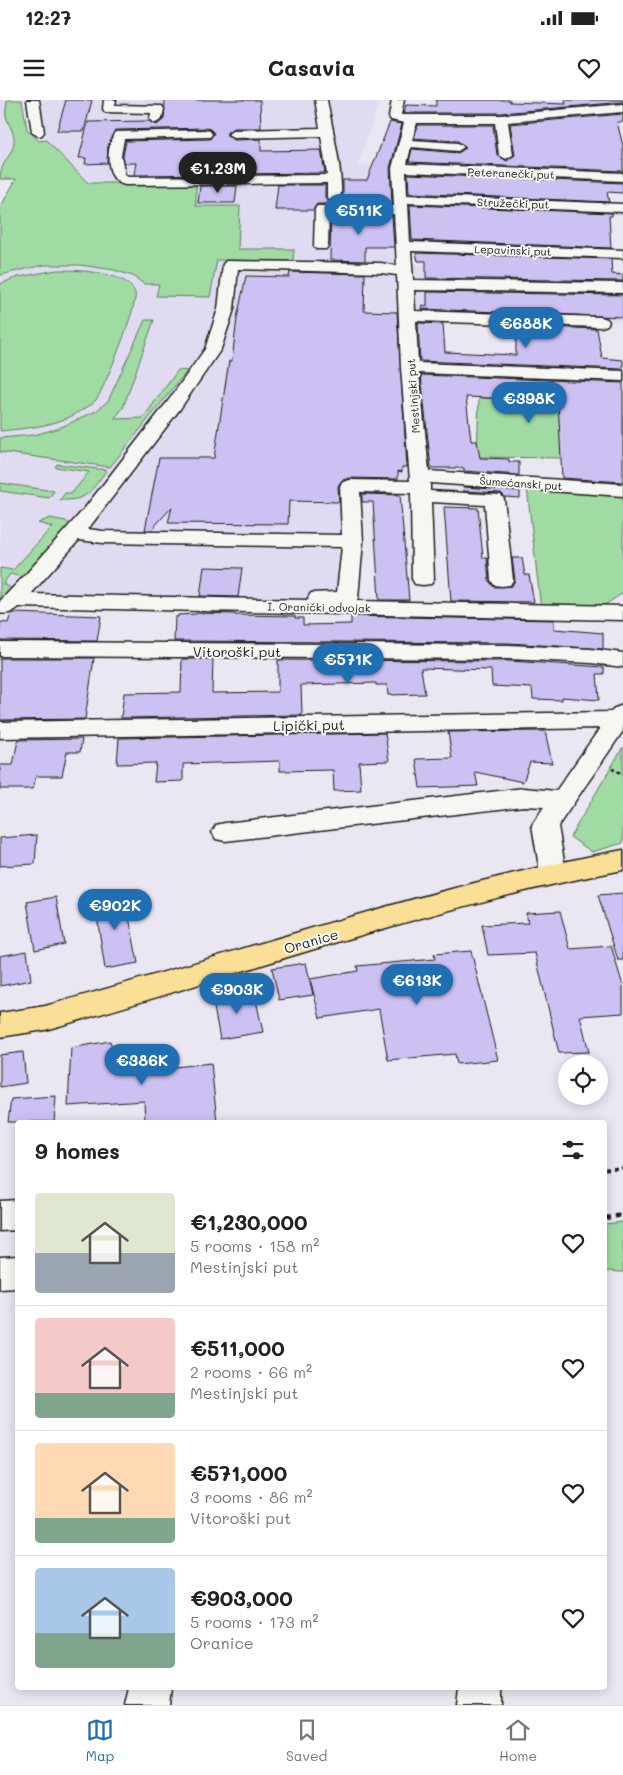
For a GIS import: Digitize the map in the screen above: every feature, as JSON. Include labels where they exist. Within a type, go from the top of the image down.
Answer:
[{"type":"main road","name":"Oranice","points":[[0,1025],[45,1018],[373,922],[553,873],[623,860]]},
{"type":"street","points":[[33,100],[38,132]]},
{"type":"street","points":[[110,100],[109,109],[158,109],[156,119]]},
{"type":"street","points":[[321,246],[326,227],[322,209],[334,209],[334,178],[322,100]]},
{"type":"street","points":[[398,100],[395,117],[411,120],[464,115],[501,119],[534,111],[591,105],[620,108],[623,122]]},
{"type":"street","points":[[534,111],[543,128]]},
{"type":"street","points":[[501,119],[506,155]]},
{"type":"street","name":"Mestinjski put","points":[[411,120],[399,168],[402,204],[402,278],[408,316],[410,368],[420,486],[423,579]]},
{"type":"street","points":[[234,134],[327,132]]},
{"type":"street","points":[[206,134],[119,135],[114,156],[119,177],[125,181],[334,178]]},
{"type":"street","points":[[405,143],[458,147]]},
{"type":"street","name":"Peteranečki put","points":[[399,168],[623,177]]},
{"type":"street","name":"Stružečki put","points":[[334,209],[402,204],[623,208]]},
{"type":"street","name":"Lepavinski put","points":[[403,246],[623,254]]},
{"type":"street","points":[[7,606],[34,579],[74,533],[142,448],[213,349],[226,309],[231,264],[381,268],[402,278],[623,288]]},
{"type":"street","points":[[408,316],[601,322]]},
{"type":"street","points":[[410,368],[623,376]]},
{"type":"street","points":[[295,597],[347,598],[353,541],[350,486],[420,486],[494,499],[502,580]]},
{"type":"street","name":"Šumećanski put","points":[[420,486],[623,490]]},
{"type":"street","points":[[74,533],[103,537],[353,541]]},
{"type":"street","name":"I. Oranički odvojak","points":[[7,606],[623,613]]},
{"type":"street","name":"Vitoroški put","points":[[0,649],[509,652],[591,656],[623,660]]},
{"type":"street","points":[[553,873],[545,825],[620,717]]},
{"type":"street","name":"Lipički put","points":[[0,730],[620,717]]},
{"type":"street","points":[[225,832],[524,797],[561,800]]},
{"type":"street","points":[[0,1216],[15,1215]]},
{"type":"street","points":[[0,1274],[15,1272]]},
{"type":"street","points":[[147,1705],[150,1690]]},
{"type":"street","points":[[479,1705],[480,1690]]},
{"type":"path","points":[[607,1169],[623,1168]]},
{"type":"path","points":[[607,1218],[623,1215]]},
{"type":"shaded area","points":[[0,100],[7,100],[5,114],[14,142],[10,153],[0,168]]},
{"type":"shaded area","points":[[40,100],[380,100],[358,165],[393,166],[409,479],[359,477],[361,605],[35,598],[0,584],[0,259],[293,259],[294,250],[238,249],[196,206],[196,183],[88,183],[46,140]]},
{"type":"shaded area","points":[[410,264],[623,272],[623,321],[417,317]]},
{"type":"green space","points":[[7,100],[22,100],[27,129],[39,141],[46,140],[88,183],[196,183],[196,206],[240,206],[238,249],[294,249],[293,261],[217,260],[210,297],[156,296],[159,284],[144,284],[133,276],[114,270],[80,265],[44,265],[0,275],[0,208],[16,179],[0,179],[2,168],[14,142],[6,116]]},
{"type":"green space","points":[[57,270],[100,273],[122,280],[130,286],[135,293],[135,300],[127,328],[106,380],[92,404],[74,415],[54,423],[0,431],[0,284],[18,277]]},
{"type":"green space","points":[[145,320],[154,320],[123,408],[114,419],[143,418],[178,370],[187,371],[110,467],[0,452],[0,438],[34,435],[59,428],[96,411],[108,401]]},
{"type":"green space","points":[[479,398],[623,405],[569,458],[477,457]]},
{"type":"green space","points":[[57,464],[107,470],[88,493],[77,499],[60,500],[65,493],[72,493],[89,472],[55,467]]},
{"type":"green space","points":[[0,483],[54,491],[49,498],[0,491]]},
{"type":"green space","points":[[527,488],[623,495],[623,593],[597,610],[541,609]]},
{"type":"green space","points":[[50,518],[66,521],[69,525],[23,577],[10,574],[3,584],[13,589],[0,600],[0,568],[13,570],[52,527],[38,523]]},
{"type":"green space","points":[[623,747],[623,843],[592,852],[570,837]]},
{"type":"green space","points":[[623,1222],[623,1272],[607,1271],[607,1224]]},
{"type":"building","points":[[66,100],[92,100],[84,131],[57,131]]},
{"type":"building","points":[[165,100],[260,100],[261,128],[234,128],[227,132],[227,136],[234,140],[261,139],[261,151],[321,150],[325,173],[134,175],[136,163],[124,163],[123,156],[126,141],[210,139],[214,133],[206,128],[115,130],[108,146],[107,163],[85,164],[86,158],[79,158],[88,122],[149,121],[157,125],[164,119]]},
{"type":"building","points":[[436,100],[510,100],[510,102],[566,104],[565,100],[623,100],[623,102],[501,113],[404,113],[406,105],[436,106]]},
{"type":"building","points":[[623,114],[623,122],[617,122],[623,146],[623,171],[409,162],[412,149],[458,153],[466,148],[458,141],[414,138],[418,125],[493,125],[497,155],[507,161],[515,155],[510,124]]},
{"type":"building","points":[[390,122],[402,124],[390,168],[392,204],[317,204],[313,210],[275,210],[278,185],[325,185],[327,201],[340,201],[343,193],[343,180],[367,180]]},
{"type":"building","points":[[408,174],[623,183],[623,193],[607,192],[609,202],[409,193]]},
{"type":"building","points":[[200,186],[237,186],[235,203],[198,203]]},
{"type":"building","points":[[410,205],[612,213],[612,216],[609,216],[611,248],[412,240]]},
{"type":"building","points":[[331,215],[392,216],[394,247],[365,247],[365,261],[330,260]]},
{"type":"building","points":[[416,253],[611,259],[612,274],[623,275],[623,281],[426,278],[426,261],[418,261]]},
{"type":"building","points":[[290,272],[365,274],[364,311],[397,312],[407,467],[402,467],[402,472],[398,471],[398,479],[350,478],[342,480],[338,486],[339,502],[289,501],[288,524],[168,523],[172,507],[151,530],[145,530],[159,458],[214,458],[229,361],[232,361],[237,318],[246,276],[289,277]]},
{"type":"building","points":[[427,292],[623,295],[623,317],[422,309],[422,305],[427,306]]},
{"type":"building","points":[[418,323],[443,324],[445,352],[516,355],[516,326],[597,329],[602,358],[623,360],[623,369],[420,361]]},
{"type":"building","points":[[421,375],[623,383],[623,482],[562,478],[558,401],[466,397],[471,441],[477,441],[480,458],[509,459],[509,462],[519,462],[519,475],[464,471],[464,468],[431,468]]},
{"type":"building","points":[[464,487],[520,491],[520,498],[505,497],[501,493],[463,491]]},
{"type":"building","points":[[362,494],[400,495],[409,600],[379,600],[373,502],[362,502]]},
{"type":"building","points":[[444,507],[478,508],[483,558],[487,558],[489,581],[494,587],[512,586],[515,580],[512,558],[522,558],[525,575],[529,575],[534,602],[451,601]]},
{"type":"building","points":[[204,567],[242,568],[238,597],[200,596]]},
{"type":"building","points":[[197,613],[295,616],[295,618],[303,618],[303,625],[351,624],[351,616],[554,620],[554,629],[603,633],[603,649],[509,643],[174,641],[175,617]]},
{"type":"building","points":[[11,614],[101,616],[97,641],[0,640],[0,622],[8,623]]},
{"type":"building","points":[[0,658],[94,658],[85,719],[0,720]]},
{"type":"building","points":[[182,659],[213,659],[212,693],[278,692],[278,660],[509,661],[604,667],[604,674],[597,674],[599,700],[562,697],[562,700],[533,699],[532,688],[492,686],[491,670],[421,668],[425,694],[388,695],[387,685],[376,685],[376,683],[301,685],[302,715],[121,718],[124,693],[181,692]]},
{"type":"building","points":[[545,731],[552,763],[530,762],[523,782],[475,772],[478,786],[420,788],[416,759],[452,758],[448,732]]},
{"type":"building","points":[[385,733],[389,761],[359,762],[361,790],[334,791],[333,770],[280,771],[280,761],[183,764],[183,781],[154,782],[156,763],[117,764],[119,738]]},
{"type":"building","points":[[82,739],[80,752],[67,752],[62,776],[36,776],[33,789],[0,789],[0,765],[13,765],[18,740]]},
{"type":"building","points":[[37,835],[35,864],[0,866],[0,838]]},
{"type":"building","points":[[124,892],[138,963],[105,969],[94,897]]},
{"type":"building","points":[[623,893],[623,960],[618,960],[598,895]]},
{"type":"building","points":[[56,897],[64,944],[35,950],[27,902]]},
{"type":"building","points":[[560,911],[570,949],[611,946],[623,986],[623,1013],[580,1016],[589,1052],[559,1053],[535,953],[488,955],[482,925],[528,923],[526,913]]},
{"type":"building","points":[[27,951],[31,980],[0,986],[0,956]]},
{"type":"building","points":[[471,951],[498,1060],[457,1064],[455,1054],[388,1060],[379,1009],[320,1018],[310,979],[358,971],[357,966],[435,959],[434,954]]},
{"type":"building","points":[[306,963],[313,995],[279,1000],[272,968]]},
{"type":"building","points":[[254,991],[263,1032],[220,1039],[212,997]]},
{"type":"building","points":[[110,1041],[121,1073],[211,1063],[217,1120],[145,1120],[144,1101],[68,1106],[71,1048]]},
{"type":"building","points":[[23,1052],[26,1083],[0,1087],[0,1055]]},
{"type":"building","points":[[56,1096],[54,1120],[15,1120],[15,1122],[8,1122],[11,1099]]}]
